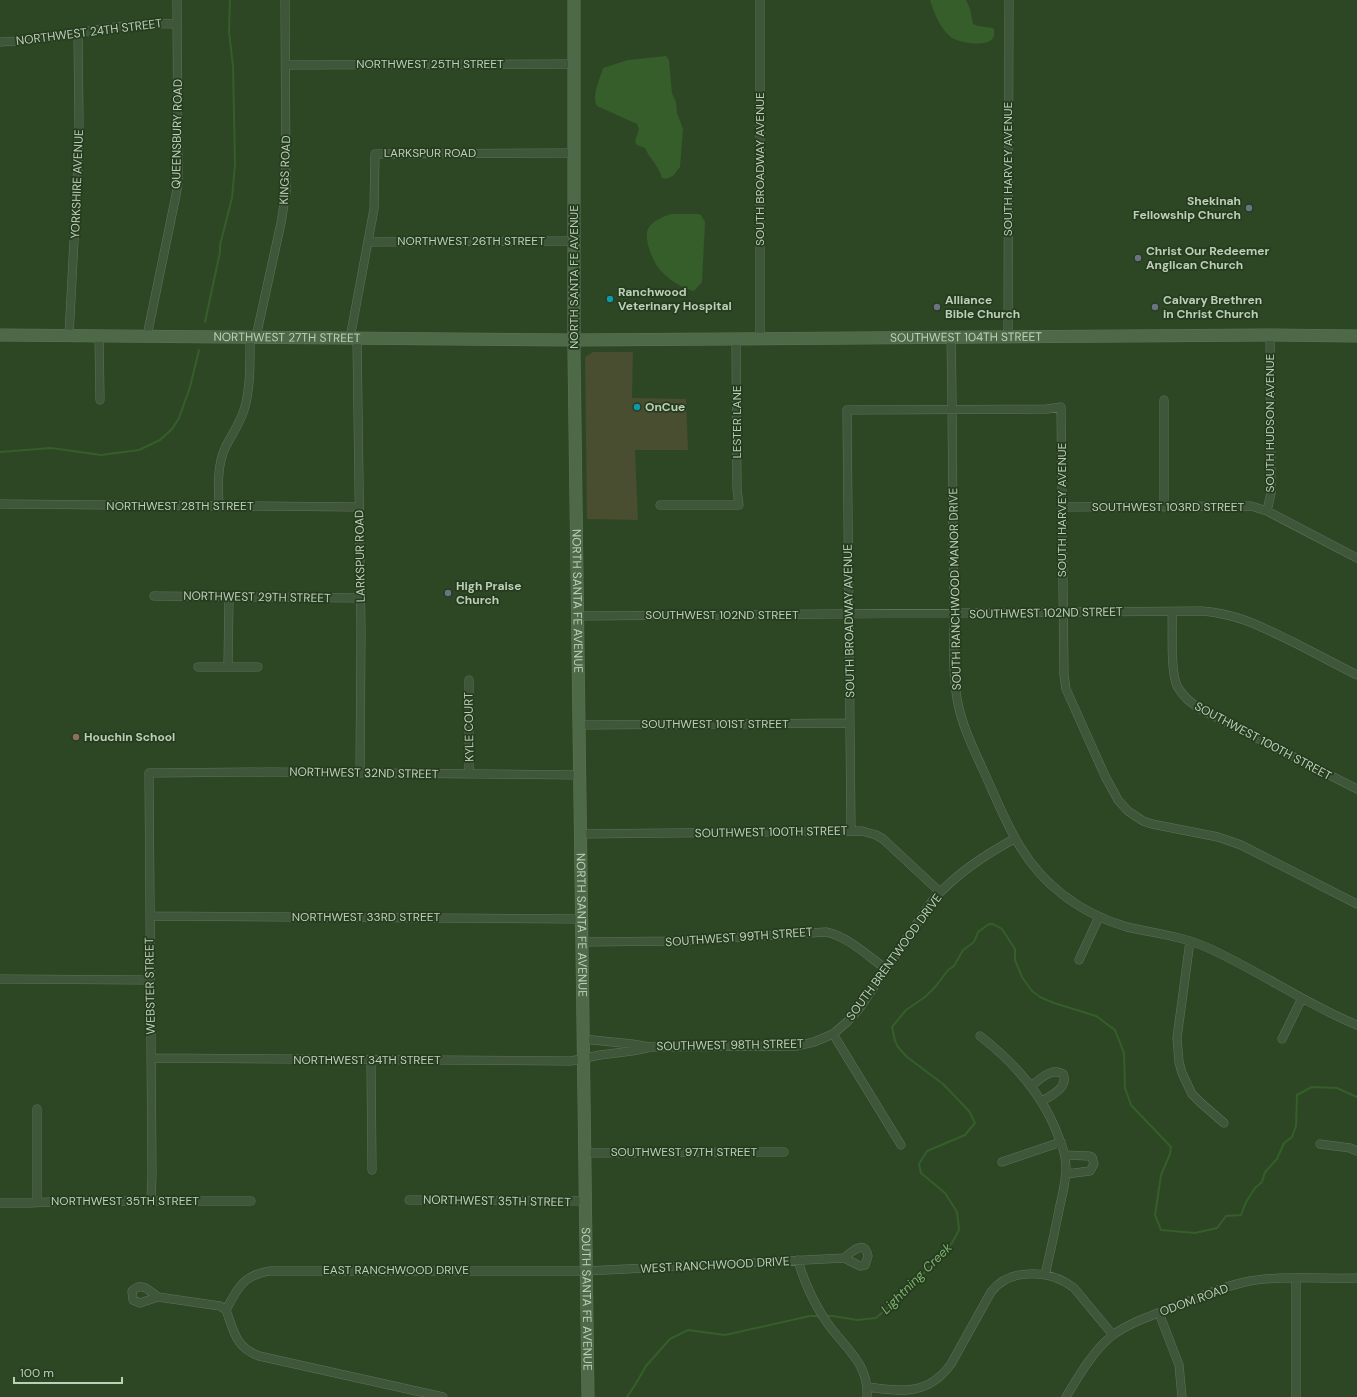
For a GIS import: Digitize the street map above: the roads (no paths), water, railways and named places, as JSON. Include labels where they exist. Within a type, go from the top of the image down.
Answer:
[{"type":"main road","name":"NORTH SANTA FE AVENUE","points":[[574,0],[574,340],[585,1202]]},
{"type":"main road","name":"NORTHWEST 27TH STREET","points":[[0,335],[574,340]]},
{"type":"main road","name":"SOUTHWEST 104TH STREET","points":[[574,340],[1270,335],[1357,336]]},
{"type":"main road","name":"SOUTH SANTA FE AVENUE","points":[[585,1202],[588,1397]]},
{"type":"street","name":"QUEENSBURY ROAD","points":[[147,336],[177,189],[177,0]]},
{"type":"street","name":"KINGS ROAD","points":[[219,506],[219,472],[222,455],[226,445],[242,418],[246,403],[253,337],[268,287],[285,203],[285,0]]},
{"type":"street","name":"SOUTH BROADWAY AVENUE","points":[[760,0],[760,339]]},
{"type":"street","name":"SOUTH HARVEY AVENUE","points":[[1008,337],[1009,0]]},
{"type":"street","name":"NORTHWEST 24TH STREET","points":[[0,42],[33,40],[133,25],[177,24]]},
{"type":"street","name":"YORKSHIRE AVENUE","points":[[69,336],[78,164],[78,33]]},
{"type":"street","name":"NORTHWEST 25TH STREET","points":[[286,65],[574,64]]},
{"type":"street","name":"LARKSPUR ROAD","points":[[360,773],[359,507],[354,338],[356,298],[374,209],[375,154],[575,153]]},
{"type":"street","name":"NORTHWEST 26TH STREET","points":[[368,242],[574,241]]},
{"type":"street","name":"SOUTH HUDSON AVENUE","points":[[1267,511],[1271,494],[1270,335]]},
{"type":"street","points":[[100,336],[100,400]]},
{"type":"street","name":"SOUTH RANCHWOOD MANOR DRIVE","points":[[951,337],[956,681],[958,702],[961,717],[1014,839],[1032,864],[1050,884],[1072,902],[1098,917],[1126,926],[1190,941],[1203,946],[1228,957],[1302,998],[1357,1025]]},
{"type":"street","name":"LESTER LANE","points":[[660,505],[739,505],[737,489],[736,339]]},
{"type":"street","points":[[1164,400],[1164,506]]},
{"type":"street","name":"SOUTH HARVEY AVENUE","points":[[952,409],[1047,409],[1061,407],[1063,613]]},
{"type":"street","name":"SOUTH BROADWAY AVENUE","points":[[851,831],[847,410],[952,409]]},
{"type":"street","name":"NORTHWEST 28TH STREET","points":[[0,504],[359,507]]},
{"type":"street","name":"SOUTHWEST 103RD STREET","points":[[1063,507],[1245,506],[1267,511],[1357,558]]},
{"type":"street","name":"NORTHWEST 29TH STREET","points":[[154,596],[360,598]]},
{"type":"street","points":[[228,666],[229,597]]},
{"type":"street","name":"SOUTHWEST 100TH STREET","points":[[1172,612],[1175,680],[1180,691],[1190,702],[1204,711],[1357,790]]},
{"type":"street","name":"SOUTHWEST 102ND STREET","points":[[578,616],[1216,612],[1247,620],[1357,675]]},
{"type":"street","points":[[1063,613],[1064,675],[1066,689],[1105,776],[1114,794],[1123,807],[1135,816],[1152,824],[1218,837],[1241,845],[1357,904]]},
{"type":"street","points":[[198,667],[258,667]]},
{"type":"street","name":"KYLE COURT","points":[[469,680],[469,774]]},
{"type":"street","name":"SOUTHWEST 101ST STREET","points":[[579,725],[850,723]]},
{"type":"street","name":"NORTHWEST 32ND STREET","points":[[149,773],[270,772],[580,775]]},
{"type":"street","name":"WEBSTER STREET","points":[[149,773],[151,1200]]},
{"type":"street","name":"SOUTHWEST 100TH STREET","points":[[580,834],[851,831],[870,833],[883,839],[940,892]]},
{"type":"street","name":"SOUTH BRENTWOOD DRIVE","points":[[833,1034],[853,1016],[932,901],[940,892],[971,865],[1014,839]]},
{"type":"street","name":"NORTHWEST 33RD STREET","points":[[150,916],[581,919]]},
{"type":"street","points":[[1079,960],[1098,917]]},
{"type":"street","name":"SOUTHWEST 99TH STREET","points":[[581,942],[678,941],[826,932],[836,935],[849,943],[886,969]]},
{"type":"street","points":[[1190,941],[1177,1038],[1178,1062],[1184,1079],[1192,1094],[1224,1123]]},
{"type":"street","points":[[0,979],[150,980]]},
{"type":"street","points":[[1282,1039],[1302,998]]},
{"type":"street","points":[[833,1034],[901,1145]]},
{"type":"street","name":"SOUTHWEST 98TH STREET","points":[[583,1058],[650,1047],[796,1046],[814,1042],[833,1034]]},
{"type":"street","points":[[980,1036],[1003,1055],[1031,1086],[1042,1101],[1056,1129],[1065,1155],[1066,1174],[1045,1275]]},
{"type":"street","name":"SOUTHWEST 98TH STREET","points":[[583,1039],[650,1047]]},
{"type":"street","name":"NORTHWEST 34TH STREET","points":[[151,1058],[571,1061],[583,1058]]},
{"type":"street","points":[[371,1060],[372,1170]]},
{"type":"street","points":[[1031,1086],[1050,1073],[1058,1072],[1063,1074],[1065,1080],[1063,1086],[1042,1101]]},
{"type":"street","points":[[37,1109],[39,1202]]},
{"type":"street","points":[[1002,1162],[1061,1142]]},
{"type":"street","points":[[1320,1144],[1350,1148],[1357,1151]]},
{"type":"street","name":"SOUTHWEST 97TH STREET","points":[[584,1153],[784,1152]]},
{"type":"street","points":[[1065,1155],[1089,1156],[1092,1157],[1094,1164],[1090,1171],[1066,1174]]},
{"type":"street","name":"NORTHWEST 35TH STREET","points":[[0,1203],[151,1200],[250,1201]]},
{"type":"street","name":"NORTHWEST 35TH STREET","points":[[409,1200],[585,1202]]},
{"type":"street","name":"WEST RANCHWOOD DRIVE","points":[[586,1271],[844,1258]]},
{"type":"street","points":[[798,1260],[801,1271],[819,1309],[833,1331],[856,1358],[864,1374],[868,1387],[867,1397]]},
{"type":"street","name":"EAST RANCHWOOD DRIVE","points":[[226,1310],[236,1290],[246,1279],[254,1274],[270,1271],[586,1271]]},
{"type":"street","points":[[868,1387],[905,1390],[920,1388],[933,1383],[944,1375],[996,1286],[1013,1277],[1045,1275],[1061,1279],[1074,1288],[1113,1335]]},
{"type":"street","name":"ODOM ROAD","points":[[1066,1397],[1092,1357],[1105,1342],[1113,1335],[1132,1324],[1239,1284],[1262,1280],[1357,1278]]},
{"type":"street","points":[[1296,1279],[1296,1397]]},
{"type":"street","points":[[158,1297],[220,1306],[226,1310],[237,1340],[246,1349],[253,1353],[276,1360],[443,1397]]},
{"type":"street","points":[[1159,1313],[1179,1365],[1182,1397]]},
{"type":"waterway","points":[[205,322],[220,252],[220,245],[232,198],[235,164],[233,66],[229,32],[230,0]]},
{"type":"waterway","points":[[0,452],[51,448],[101,455],[139,450],[160,440],[172,429],[179,418],[190,387],[199,350]]},
{"type":"waterway","name":"Lightning Creek","points":[[826,1316],[857,1320],[876,1318],[907,1291],[952,1243],[959,1230],[957,1212],[945,1193],[921,1173],[919,1164],[927,1151],[965,1135],[975,1123],[969,1111],[943,1084],[907,1057],[898,1047],[892,1027],[906,1010],[925,997],[936,986],[948,970],[954,966],[963,950],[974,942],[978,932],[989,924],[993,924],[1002,929],[1015,949],[1015,960],[1022,977],[1032,991],[1040,997],[1054,1003],[1096,1016],[1115,1030],[1124,1053],[1125,1088],[1131,1105],[1171,1147],[1170,1154],[1161,1175],[1155,1215],[1161,1230],[1195,1233],[1217,1228],[1226,1216],[1241,1215],[1246,1202],[1255,1188],[1262,1182],[1265,1172],[1277,1159],[1284,1143],[1292,1137],[1296,1126],[1297,1095],[1312,1087],[1337,1088],[1357,1097]]},
{"type":"waterway","name":"Lightning Creek","points":[[627,1397],[646,1366],[670,1339],[688,1330],[725,1335],[810,1316],[820,1316]]},
{"type":"place","name":"Shekinah Fellowship Church","points":[[1249,208]]},
{"type":"place","name":"Christ Our Redeemer Anglican Church","points":[[1138,258]]},
{"type":"place","name":"Ranchwood Veterinary Hospital","points":[[610,299]]},
{"type":"place","name":"Alliance Bible Church","points":[[937,307]]},
{"type":"place","name":"Calvary Brethren in Christ Church","points":[[1155,307]]},
{"type":"place","name":"OnCue","points":[[637,407]]},
{"type":"place","name":"High Praise Church","points":[[448,593]]},
{"type":"place","name":"Houchin School","points":[[76,737]]}]
